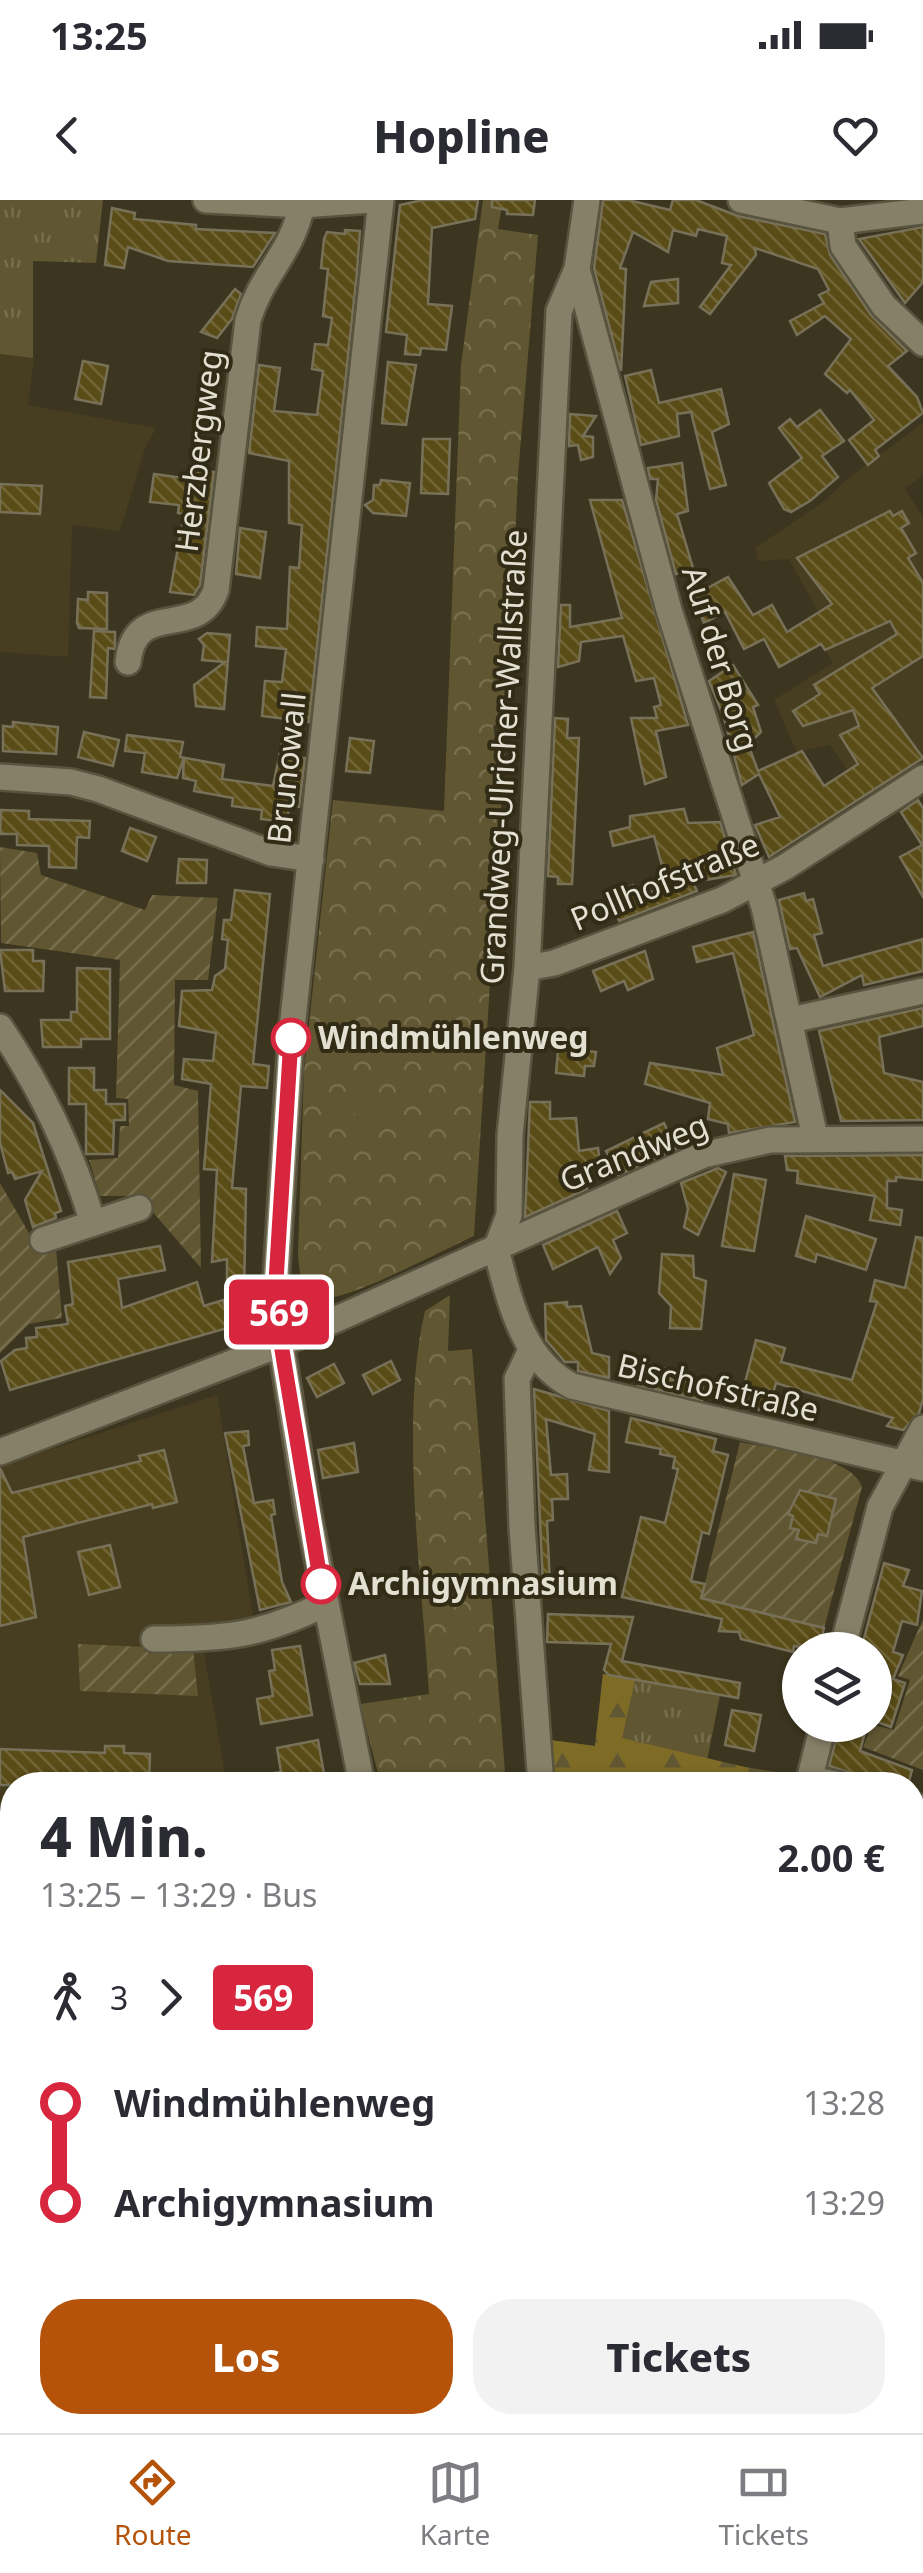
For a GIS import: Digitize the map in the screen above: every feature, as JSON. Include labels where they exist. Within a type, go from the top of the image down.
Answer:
[{"type":"street","points":[[206,200],[302,205],[372,200]]},
{"type":"street","name":"Brunowall","points":[[359,1772],[325,1604],[281,1344],[276,1281],[279,1200],[311,859],[381,200]]},
{"type":"street","name":"Auf der Borg","points":[[586,200],[577,269],[668,610],[756,883],[815,1136]]},
{"type":"street","points":[[741,200],[840,221],[923,212]]},
{"type":"street","name":"Herzbergweg","points":[[128,662],[130,643],[140,630],[202,614],[210,606],[216,590],[248,320],[260,284],[292,242],[302,205]]},
{"type":"street","points":[[840,221],[843,246],[884,306],[923,343]]},
{"type":"street","name":"Grandweg-Ulricher-Wallstraße","points":[[496,1250],[509,1215],[510,1135],[527,968],[558,310],[577,269]]},
{"type":"street","points":[[0,778],[71,782],[98,789],[272,853],[311,859]]},
{"type":"street","name":"Pollhofstraße","points":[[527,968],[554,963],[722,900],[756,883],[923,778]]},
{"type":"street","points":[[791,1020],[923,991]]},
{"type":"street","points":[[0,1028],[41,1088],[72,1154],[92,1223]]},
{"type":"street","name":"Grandweg","points":[[0,1452],[281,1344],[703,1156],[770,1140],[815,1136],[923,1139]]},
{"type":"street","points":[[43,1240],[139,1208]]},
{"type":"street","points":[[496,1250],[530,1352],[517,1379],[522,1526],[540,1772]]},
{"type":"street","name":"Bischofstraße","points":[[530,1352],[550,1374],[572,1386],[913,1466]]},
{"type":"street","points":[[847,1632],[880,1506],[913,1466],[923,1428]]},
{"type":"street","points":[[154,1639],[214,1640],[270,1630],[325,1604]]},
{"type":"street","points":[[811,1772],[819,1742]]},
{"type":"shaded area","points":[[0,354],[34,358],[28,405],[156,428],[145,448],[120,531],[72,525],[68,657],[0,652]]},
{"type":"shaded area","points":[[923,423],[923,475],[905,489],[923,517],[923,763],[868,800],[830,745],[797,752],[774,700],[833,663],[807,620],[818,612],[789,559],[758,561],[755,548],[822,503],[847,479]]},
{"type":"shaded area","points":[[217,1395],[255,1629],[204,1653],[225,1772],[0,1772],[0,1466]]},
{"type":"green space","points":[[0,200],[103,200],[96,263],[33,261],[33,358],[0,354]]},
{"type":"green space","points":[[483,200],[503,200],[498,229],[538,235],[518,475],[507,715],[493,727],[496,741],[505,746],[474,1236],[372,1284],[333,1298],[321,1298],[305,1286],[298,1252],[304,1071],[333,800],[444,811],[461,365]]},
{"type":"green space","points":[[0,847],[37,853],[41,875],[145,910],[152,895],[218,898],[208,980],[175,980],[174,1085],[198,1091],[201,1268],[139,1196],[100,1196],[89,1160],[118,1158],[120,1126],[129,1126],[128,1099],[116,1098],[120,960],[1,943]]},
{"type":"green space","points":[[371,1077],[390,1111],[362,1127],[343,1093]]},
{"type":"green space","points":[[0,1183],[40,1252],[56,1248],[62,1318],[29,1324],[0,1353]]},
{"type":"green space","points":[[450,1295],[448,1351],[472,1349],[505,1772],[378,1772],[360,1704],[429,1694],[413,1450],[417,1354],[425,1311]]},
{"type":"green space","points":[[740,1442],[827,1461],[843,1467],[862,1487],[824,1628],[701,1599]]},
{"type":"green space","points":[[923,1619],[923,1770],[863,1747],[865,1742],[892,1742],[892,1730],[910,1680],[898,1676]]},
{"type":"green space","points":[[78,1644],[193,1649],[198,1696],[80,1691]]},
{"type":"green space","points":[[603,1674],[720,1695],[707,1761],[776,1772],[545,1772],[542,1739],[595,1746]]},
{"type":"green space","points":[[603,1674],[635,1680],[622,1738],[749,1768],[748,1772],[545,1772],[542,1739],[595,1746]]},
{"type":"building","points":[[423,200],[478,200],[475,219],[432,228],[428,304],[452,306],[446,350],[421,348],[420,355],[405,354],[407,335],[386,332],[400,205]]},
{"type":"building","points":[[492,200],[535,200],[533,215],[507,214],[507,210],[492,207]]},
{"type":"building","points":[[603,200],[628,200],[670,210],[673,200],[696,200],[738,216],[825,234],[830,255],[871,315],[907,351],[888,366],[917,397],[923,413],[875,450],[879,456],[868,465],[849,440],[874,420],[850,390],[847,393],[825,374],[851,339],[825,316],[797,335],[790,321],[824,303],[819,295],[829,290],[818,269],[755,248],[756,255],[710,314],[700,307],[731,265],[722,263],[727,236],[698,229],[696,236],[673,230],[668,252],[633,232],[620,268],[626,269],[621,371],[594,268]]},
{"type":"building","points":[[112,208],[135,213],[134,219],[196,225],[196,229],[275,233],[253,267],[168,261],[128,247],[124,268],[105,265]]},
{"type":"building","points":[[923,227],[923,282],[905,303],[859,239]]},
{"type":"building","points":[[345,230],[360,231],[357,272],[309,722],[303,721],[296,757],[305,758],[299,807],[289,806],[287,822],[261,819],[262,810],[232,806],[233,798],[194,791],[196,781],[183,778],[184,758],[177,778],[142,772],[145,753],[125,751],[127,735],[183,742],[180,757],[224,765],[222,779],[273,786],[287,719],[262,716],[265,681],[282,682],[286,649],[256,646],[257,627],[287,629],[290,567],[299,568],[302,525],[289,523],[289,461],[249,453],[259,365],[280,368],[274,411],[317,415],[323,371],[312,369],[315,344],[328,345],[332,318],[323,316],[328,269],[321,268],[324,239],[327,232],[345,234]]},
{"type":"building","points":[[678,279],[678,303],[644,306],[651,282]]},
{"type":"building","points":[[235,289],[241,294],[232,319],[217,338],[201,332]]},
{"type":"building","points":[[83,361],[108,366],[101,404],[75,399]]},
{"type":"building","points":[[388,362],[416,365],[406,425],[382,423]]},
{"type":"building","points":[[651,370],[659,403],[721,389],[729,424],[712,432],[726,485],[710,489],[691,412],[677,414],[679,436],[641,445],[625,376]]},
{"type":"building","points":[[820,410],[844,441],[822,456],[838,477],[791,512],[784,509],[769,483],[802,458],[779,428],[790,419],[797,427]]},
{"type":"building","points":[[570,414],[596,416],[583,436],[593,437],[593,457],[581,460],[578,445],[569,446]]},
{"type":"building","points":[[423,439],[450,439],[448,494],[421,493]]},
{"type":"building","points":[[682,463],[688,511],[677,514],[693,568],[676,574],[656,500],[658,479],[650,479],[648,468]]},
{"type":"building","points":[[192,469],[214,472],[200,585],[194,595],[170,592],[184,514],[178,513],[179,505],[150,502],[154,474],[190,479]]},
{"type":"building","points":[[381,480],[410,483],[406,516],[373,513],[365,505],[373,500],[374,485],[380,485]]},
{"type":"building","points":[[0,484],[42,486],[40,514],[0,512]]},
{"type":"building","points":[[590,500],[622,500],[688,725],[656,731],[666,777],[645,784],[631,718],[657,718],[654,707],[661,705],[654,678],[636,681],[623,636],[581,642],[579,661],[558,667],[561,605],[570,605],[570,627],[622,618]]},
{"type":"building","points":[[890,511],[893,516],[902,511],[909,523],[901,528],[916,553],[908,558],[923,583],[923,656],[872,688],[923,758],[769,857],[755,825],[780,817],[759,774],[742,785],[724,718],[709,681],[733,665],[758,705],[753,707],[761,732],[748,744],[758,771],[802,751],[824,786],[858,764],[840,735],[859,726],[853,710],[803,726],[793,711],[820,694],[814,685],[897,634],[890,621],[825,650],[821,644],[779,667],[764,639],[744,649],[725,612],[704,623],[693,596],[728,577],[753,615],[772,605],[787,632],[832,604],[797,558]]},
{"type":"building","points":[[240,528],[266,532],[260,578],[236,574]]},
{"type":"building","points":[[88,592],[107,593],[107,629],[79,628],[78,599],[88,600]]},
{"type":"building","points":[[94,631],[115,632],[115,649],[108,648],[106,698],[90,697]]},
{"type":"building","points":[[207,633],[230,635],[224,709],[196,706],[194,685],[225,662],[202,660],[204,645],[199,639]]},
{"type":"building","points":[[555,718],[568,719],[567,738],[579,738],[572,884],[558,884],[558,877],[548,876]]},
{"type":"building","points":[[13,722],[58,727],[56,754],[3,751],[3,726],[13,727]]},
{"type":"building","points":[[84,732],[119,740],[113,766],[78,757]]},
{"type":"building","points":[[350,738],[374,741],[370,773],[346,771]]},
{"type":"building","points":[[918,800],[923,808],[923,897],[900,857],[922,845],[901,812]]},
{"type":"building","points":[[684,809],[688,823],[720,822],[736,875],[693,882],[697,891],[619,921],[609,895],[633,885],[639,897],[667,885],[654,836],[613,846],[610,832],[630,827],[630,816]]},
{"type":"building","points":[[1,810],[29,811],[29,819],[90,821],[89,838],[77,837],[76,868],[49,867],[49,846],[17,845],[17,834],[0,834]]},
{"type":"building","points":[[130,828],[156,837],[147,861],[122,851]]},
{"type":"building","points":[[179,859],[207,860],[206,883],[177,883]]},
{"type":"building","points":[[235,890],[270,894],[253,1064],[269,1066],[267,1088],[241,1086],[232,1188],[246,1189],[244,1296],[238,1297],[227,1296],[227,1259],[212,1262],[217,1170],[204,1169],[211,1084],[182,1079],[184,1059],[213,1061],[216,1033],[179,1026],[182,991],[212,990],[215,976],[225,969],[228,940],[222,939],[224,920],[231,920]]},
{"type":"building","points":[[804,893],[806,901],[813,899],[822,933],[814,935],[823,966],[923,939],[923,971],[864,985],[862,975],[820,997],[797,948],[790,949],[779,900]]},
{"type":"building","points":[[753,932],[795,1122],[729,1133],[728,1124],[708,1119],[710,1103],[645,1084],[650,1063],[723,1075],[717,1048],[754,1035],[733,953],[697,962],[693,947]]},
{"type":"building","points":[[0,950],[33,950],[33,961],[44,961],[43,991],[5,991]]},
{"type":"building","points":[[645,951],[653,979],[628,990],[624,981],[601,991],[593,971]]},
{"type":"building","points":[[77,968],[110,969],[110,1039],[81,1039],[81,1047],[43,1047],[41,1020],[71,1020],[71,1012],[77,1012]]},
{"type":"building","points":[[923,1008],[923,1026],[879,1037],[884,1073],[923,1082],[923,1120],[841,1121],[819,1031]]},
{"type":"building","points":[[559,1040],[588,1043],[587,1051],[596,1052],[594,1066],[585,1066],[584,1076],[556,1073]]},
{"type":"building","points":[[69,1068],[94,1068],[94,1090],[106,1090],[106,1104],[125,1104],[125,1120],[114,1120],[113,1154],[86,1154],[86,1104],[69,1104]]},
{"type":"building","points":[[0,1090],[33,1123],[61,1211],[55,1213],[56,1218],[33,1227],[25,1200],[42,1171],[15,1179],[12,1172],[8,1173],[0,1143]]},
{"type":"building","points":[[530,1102],[550,1102],[550,1119],[576,1118],[579,1151],[598,1148],[600,1162],[576,1167],[587,1189],[525,1217]]},
{"type":"building","points":[[664,1123],[676,1149],[618,1175],[606,1151]]},
{"type":"building","points":[[923,1155],[923,1180],[896,1177],[896,1181],[887,1181],[887,1208],[902,1210],[900,1225],[870,1220],[875,1196],[797,1183],[798,1171],[787,1170],[785,1156]]},
{"type":"building","points":[[718,1168],[726,1172],[698,1235],[684,1227],[688,1209],[681,1183]]},
{"type":"building","points":[[734,1174],[766,1180],[754,1251],[722,1246]]},
{"type":"building","points":[[617,1211],[627,1233],[613,1240],[621,1258],[610,1274],[598,1247],[553,1269],[543,1245]]},
{"type":"building","points":[[806,1216],[876,1239],[866,1270],[817,1254],[815,1262],[796,1256]]},
{"type":"building","points":[[916,1237],[923,1238],[923,1399],[919,1413],[903,1430],[887,1426],[893,1418],[776,1383],[768,1410],[744,1409],[740,1402],[756,1340],[785,1348],[781,1362],[852,1380],[877,1302],[870,1301],[875,1280],[905,1288]]},
{"type":"building","points":[[160,1246],[165,1270],[118,1279],[122,1308],[197,1282],[204,1306],[223,1300],[231,1327],[10,1390],[1,1361],[15,1350],[27,1348],[26,1338],[37,1337],[36,1328],[68,1324],[65,1306],[73,1304],[68,1262]]},
{"type":"building","points":[[662,1254],[693,1256],[694,1277],[706,1281],[701,1329],[670,1328],[671,1306],[659,1293]]},
{"type":"building","points":[[567,1302],[567,1307],[581,1306],[592,1353],[609,1357],[609,1378],[578,1371],[578,1362],[565,1362],[546,1340],[545,1304]]},
{"type":"building","points":[[391,1361],[400,1380],[373,1394],[363,1375]]},
{"type":"building","points":[[643,1362],[670,1370],[668,1377],[675,1381],[703,1383],[702,1400],[638,1385]]},
{"type":"building","points":[[334,1364],[344,1383],[317,1397],[307,1378]]},
{"type":"building","points":[[534,1389],[609,1411],[609,1472],[589,1470],[595,1434],[546,1419],[551,1475],[567,1474],[568,1499],[552,1499],[553,1520],[547,1521],[550,1585],[543,1586]]},
{"type":"building","points":[[631,1418],[716,1439],[713,1451],[728,1455],[709,1534],[702,1532],[691,1581],[705,1584],[701,1598],[824,1628],[823,1632],[782,1632],[782,1649],[741,1639],[739,1632],[719,1631],[722,1619],[622,1597],[641,1517],[665,1523],[678,1469],[673,1468],[675,1457],[660,1454],[661,1449],[626,1442]]},
{"type":"building","points":[[248,1431],[249,1445],[243,1446],[254,1503],[273,1500],[275,1514],[271,1515],[282,1582],[291,1602],[260,1610],[225,1433]]},
{"type":"building","points":[[354,1443],[358,1472],[323,1478],[318,1450]]},
{"type":"building","points":[[164,1450],[177,1502],[153,1508],[152,1504],[23,1537],[36,1617],[0,1626],[0,1468],[12,1493],[141,1461],[139,1456]]},
{"type":"building","points":[[800,1490],[836,1499],[827,1536],[818,1534],[816,1543],[796,1539],[799,1530],[790,1528],[793,1516],[788,1514]]},
{"type":"building","points":[[110,1545],[120,1587],[89,1595],[78,1552]]},
{"type":"building","points":[[884,1563],[909,1570],[903,1586],[922,1591],[917,1625],[902,1621],[893,1652],[903,1655],[893,1679],[905,1683],[892,1724],[892,1632],[866,1632]]},
{"type":"building","points":[[548,1614],[633,1617],[622,1661],[740,1683],[738,1698],[609,1675],[604,1670],[611,1644],[547,1642]]},
{"type":"building","points":[[300,1646],[312,1715],[261,1724],[257,1699],[273,1696],[269,1671],[275,1670],[272,1650]]},
{"type":"building","points":[[385,1655],[390,1684],[360,1684],[354,1663]]},
{"type":"building","points":[[732,1710],[761,1715],[754,1751],[725,1745]]},
{"type":"building","points":[[318,1740],[324,1772],[281,1772],[277,1748]]},
{"type":"building","points":[[835,1742],[862,1742],[860,1751],[912,1770],[911,1772],[848,1772],[829,1766]]},
{"type":"building","points":[[105,1746],[124,1746],[124,1753],[150,1754],[149,1772],[0,1772],[0,1749],[105,1753]]},
{"type":"bus line","name":"569","points":[[291,1038],[276,1281],[281,1344],[321,1584]]},
{"type":"place","name":"Windmühlenweg","points":[[291,1038]]},
{"type":"place","name":"Archigymnasium","points":[[321,1584]]}]
